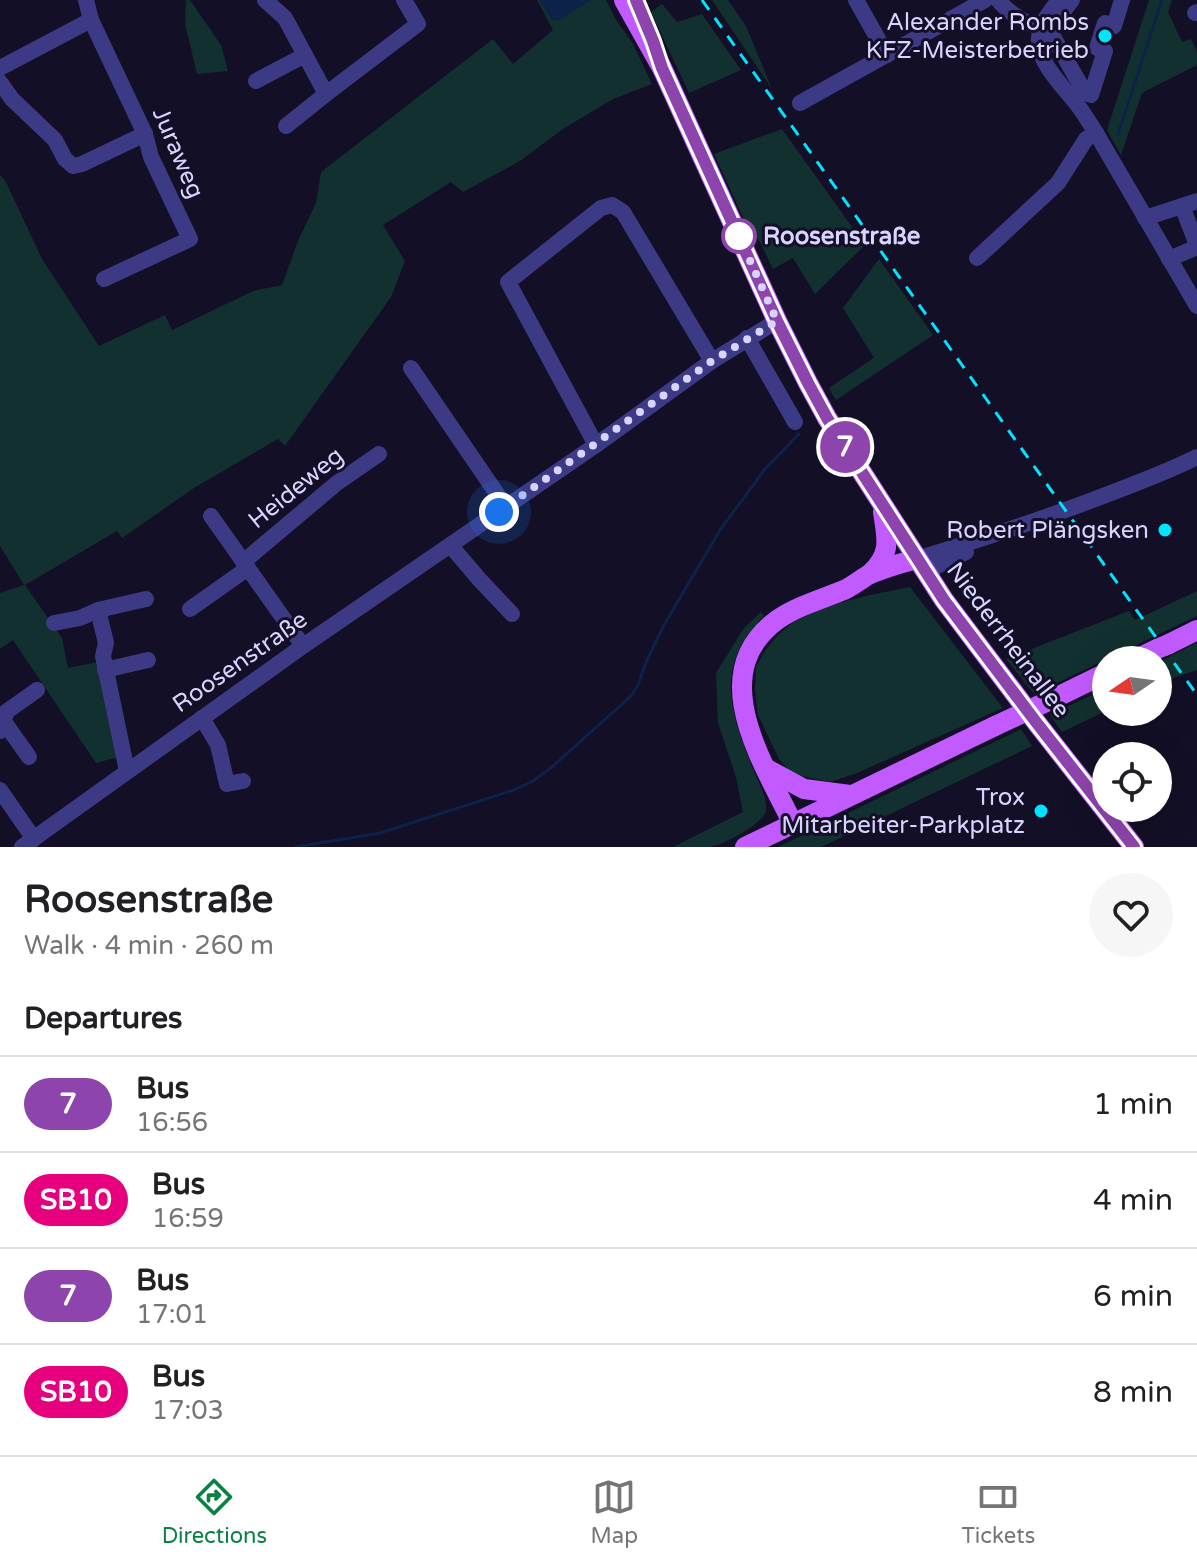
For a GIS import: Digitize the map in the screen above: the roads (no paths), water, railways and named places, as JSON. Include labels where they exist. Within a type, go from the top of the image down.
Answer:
[{"type":"main road","name":"Niederrheinallee","points":[[624,0],[662,68],[777,321],[827,418],[920,565],[986,658],[1134,847]]},
{"type":"main road","name":"Niederrheinallee","points":[[636,0],[662,68]]},
{"type":"main road","points":[[793,824],[747,724],[741,693],[744,666],[754,643],[777,621],[848,588],[878,567],[886,552],[887,540],[882,504]]},
{"type":"main road","points":[[870,575],[920,565]]},
{"type":"main road","points":[[848,588],[896,580],[920,565]]},
{"type":"main road","points":[[1163,646],[1197,630]]},
{"type":"main road","points":[[745,847],[1092,680]]},
{"type":"main road","points":[[767,769],[804,789],[850,795]]},
{"type":"street","name":"Juraweg","points":[[86,0],[91,20],[190,239],[104,279]]},
{"type":"street","points":[[265,0],[285,18],[326,94]]},
{"type":"street","points":[[286,126],[418,24],[404,0]]},
{"type":"street","points":[[856,0],[890,53]]},
{"type":"street","points":[[800,103],[985,0]]},
{"type":"street","points":[[998,0],[1023,22],[1040,28]]},
{"type":"street","points":[[1059,0],[1040,28],[1040,52],[1096,133],[1197,306]]},
{"type":"street","points":[[1072,0],[1053,25],[1051,33],[1085,93],[1091,95],[1105,51],[1097,48],[1105,23],[1114,26],[1122,0]]},
{"type":"street","points":[[0,68],[91,20]]},
{"type":"street","points":[[256,81],[305,55]]},
{"type":"street","points":[[0,82],[12,99],[55,140],[65,159],[73,166],[145,134]]},
{"type":"street","points":[[977,258],[1058,183],[1086,139],[1096,133]]},
{"type":"street","points":[[1145,218],[1190,203],[1197,246],[1169,259]]},
{"type":"street","points":[[596,445],[508,282],[601,208],[612,205],[623,212],[712,361]]},
{"type":"street","name":"Roosenstraße","points":[[0,790],[28,843],[303,646],[596,445],[712,361],[777,321]]},
{"type":"street","points":[[747,338],[795,422]]},
{"type":"street","points":[[411,368],[506,507]]},
{"type":"street","name":"Heideweg","points":[[190,609],[246,565],[337,483],[379,454]]},
{"type":"street","points":[[920,565],[937,566],[1003,533],[1175,469],[1197,457]]},
{"type":"street","points":[[211,516],[303,646]]},
{"type":"street","points":[[450,545],[512,614]]},
{"type":"street","points":[[54,623],[146,599]]},
{"type":"street","points":[[98,610],[106,643],[103,656],[105,670],[127,771]]},
{"type":"street","points":[[105,670],[148,660]]},
{"type":"street","points":[[29,757],[4,728],[4,722],[6,712],[37,690]]},
{"type":"street","points":[[202,718],[218,745],[227,784],[243,781]]},
{"type":"water","points":[[539,0],[591,0],[558,21],[552,20]]},
{"type":"waterway","points":[[1118,134],[1162,0]]},
{"type":"waterway","points":[[295,847],[380,833],[514,790],[552,767],[631,696],[664,625],[720,530],[765,469],[799,434]]},
{"type":"railway","points":[[702,0],[1197,695]]},
{"type":"place","name":"Alexander Rombs KFZ-Meisterbetrieb","points":[[1105,36]]},
{"type":"place","name":"Roosenstraße","points":[[739,236]]},
{"type":"place","name":"Robert Plängsken","points":[[1165,530]]},
{"type":"place","name":"Trox Mitarbeiter-Parkplatz","points":[[1041,811]]}]
